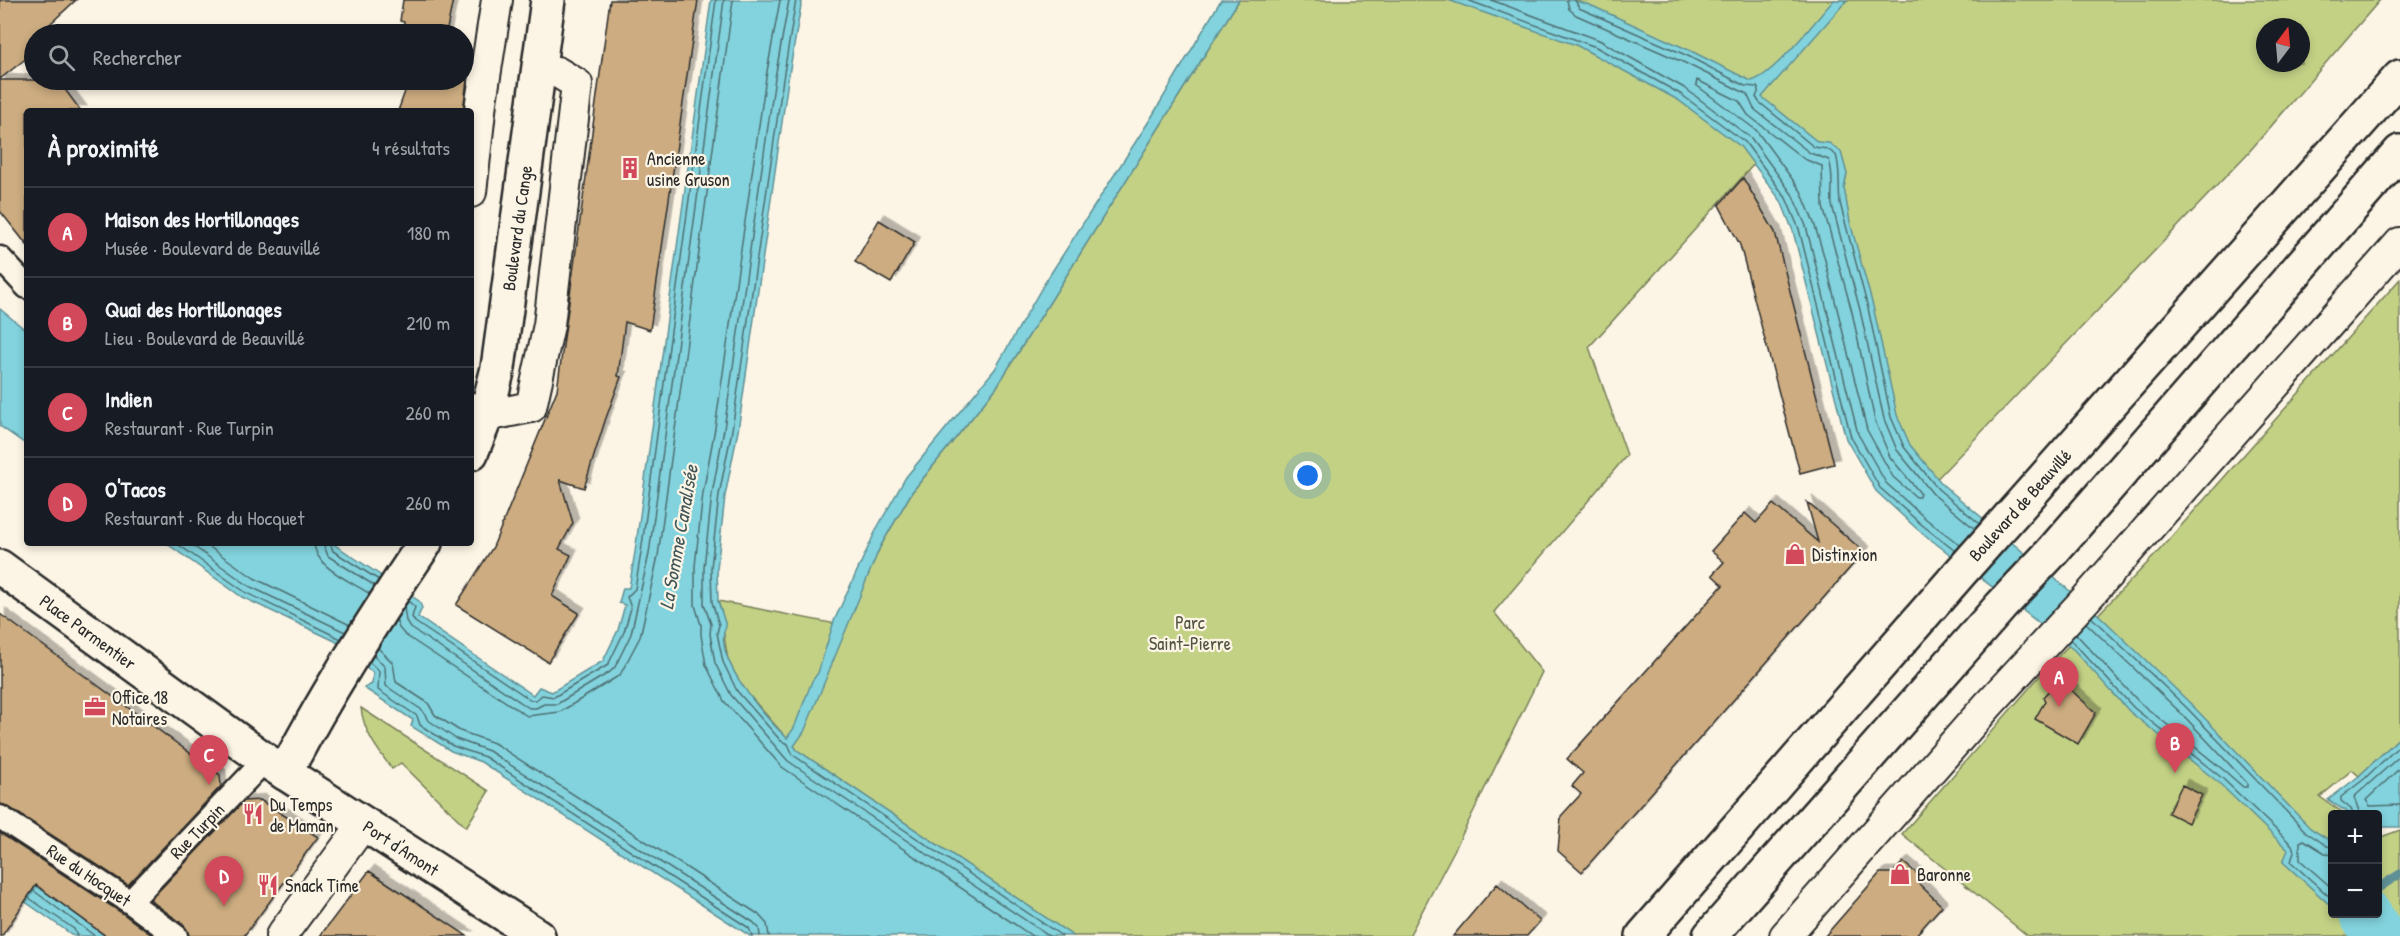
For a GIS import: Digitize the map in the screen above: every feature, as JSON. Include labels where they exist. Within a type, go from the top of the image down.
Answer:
[{"type":"main road","name":"Boulevard du Cange","points":[[474,438],[479,412],[498,368],[548,0]]},
{"type":"main road","name":"Boulevard de Beauvillé","points":[[1643,936],[1959,574],[2400,77]]},
{"type":"main road","points":[[1710,936],[2001,606],[2058,545],[2400,152]]},
{"type":"main road","points":[[275,766],[313,718],[398,581],[423,546]]},
{"type":"main road","name":"Place Parmentier","points":[[0,567],[275,766]]},
{"type":"main road","name":"Port d'Amont","points":[[275,766],[538,936]]},
{"type":"street","points":[[474,165],[497,0]]},
{"type":"street","points":[[479,412],[531,407],[549,325],[577,84],[557,72],[538,72]]},
{"type":"street","points":[[1785,936],[2400,243]]},
{"type":"street","points":[[0,258],[24,284]]},
{"type":"street","name":"Rue Turpin","points":[[130,902],[275,766]]},
{"type":"street","name":"Rue du Hocquet","points":[[0,817],[130,902],[176,936]]},
{"type":"street","points":[[281,936],[363,823]]},
{"type":"green space","name":"Parc Saint-Pierre","points":[[1239,0],[2380,0],[2248,153],[1930,486],[1890,439],[1782,133],[1589,347],[1627,455],[1494,612],[1542,672],[1456,847],[1409,936],[1073,936],[797,750],[742,687],[728,660],[718,601],[846,626],[880,547],[912,492],[996,388]]},
{"type":"green space","points":[[2400,279],[2400,737],[2359,776],[2352,770],[2320,797],[2339,810],[2328,810],[2328,918],[2382,918],[2382,837],[2400,830],[2400,936],[2028,936],[1902,834],[2045,670],[2156,554]]},
{"type":"green space","points":[[361,708],[489,791],[466,827],[401,763],[392,769],[368,733]]},
{"type":"water","name":"La Somme Canalisée","points":[[711,0],[802,0],[788,80],[738,431],[725,496],[717,569],[718,601],[726,626],[723,639],[726,654],[743,686],[766,716],[787,738],[794,728],[812,681],[818,673],[834,621],[877,528],[906,477],[995,369],[1044,284],[1151,118],[1221,0],[1239,0],[996,388],[912,492],[880,547],[804,732],[794,746],[1073,936],[750,936],[481,762],[451,751],[411,726],[413,720],[364,688],[372,684],[373,673],[335,641],[242,597],[170,546],[336,546],[419,601],[422,608],[418,617],[533,695],[539,687],[552,692],[603,661],[618,630],[625,605],[619,603],[623,588],[629,588]]},
{"type":"water","points":[[1448,0],[1572,0],[1590,5],[1751,81],[1771,69],[1834,0],[1847,0],[1762,97],[1818,142],[1829,143],[1841,152],[1847,174],[1844,188],[1850,222],[1873,306],[1897,415],[1910,445],[1943,485],[2101,617],[2191,704],[2310,828],[2328,839],[2328,903],[2283,862],[2288,850],[2218,782],[2130,712],[2074,650],[1917,529],[1876,491],[1846,439],[1793,231],[1781,201],[1740,146],[1678,100],[1576,45]]},
{"type":"water","points":[[0,309],[24,329],[24,443],[0,426]]},
{"type":"water","points":[[2400,737],[2400,827],[2382,827],[2382,810],[2344,810],[2328,800],[2359,776]]},
{"type":"water","points":[[26,878],[105,936],[74,936],[0,884]]},
{"type":"building","points":[[0,0],[76,0],[50,24],[24,24],[24,60],[0,79]]},
{"type":"building","points":[[403,0],[453,0],[448,24],[404,24],[400,21]]},
{"type":"building","points":[[610,0],[698,0],[650,330],[625,322],[618,376],[621,377],[584,488],[560,480],[573,523],[559,549],[571,555],[552,596],[579,613],[548,662],[456,605],[493,547],[557,390]]},
{"type":"building","points":[[0,80],[24,80],[24,90],[65,90],[79,108],[24,108],[24,241],[0,211]]},
{"type":"building","points":[[406,90],[466,90],[463,108],[399,108]]},
{"type":"building","points":[[1743,178],[1775,232],[1834,464],[1800,473],[1740,245],[1719,205]]},
{"type":"building","points":[[879,220],[915,242],[891,283],[855,262]]},
{"type":"building","points":[[1807,502],[1864,552],[1582,872],[1558,851],[1561,816],[1581,794],[1572,786],[1583,773],[1567,759],[1723,585],[1712,575],[1724,562],[1711,551],[1745,513],[1756,523],[1773,504],[1818,542]]},
{"type":"building","points":[[0,614],[220,775],[221,786],[128,885],[7,806],[0,804]]},
{"type":"building","points":[[2059,679],[2096,713],[2078,744],[2035,719],[2045,701],[2043,697]]},
{"type":"building","points":[[2182,785],[2202,795],[2188,823],[2168,813]]},
{"type":"building","points":[[260,800],[318,837],[244,936],[189,936],[184,925],[150,900],[244,801]]},
{"type":"building","points":[[0,833],[153,936],[106,936],[36,885],[0,936]]},
{"type":"building","points":[[1903,862],[1922,878],[1918,883],[1942,906],[1915,936],[1825,936],[1880,873],[1893,873]]},
{"type":"building","points":[[369,871],[401,892],[467,936],[320,936]]},
{"type":"building","points":[[1497,884],[1540,921],[1527,936],[1453,936]]},
{"type":"waterway","points":[[2382,885],[2400,874]]},
{"type":"waterway","points":[[2368,918],[2379,936]]},
{"type":"place","name":"Ancienne usine Gruson","points":[[630,168]]},
{"type":"place","name":"Distinxion","points":[[1795,554]]},
{"type":"place","name":"Office 18 Notaires","points":[[95,707]]},
{"type":"place","name":"Maison des Hortillonages","points":[[2059,707]]},
{"type":"place","name":"Quai des Hortillonages","points":[[2175,773]]},
{"type":"place","name":"Indien","points":[[209,785]]},
{"type":"place","name":"Du Temps de Maman","points":[[253,814]]},
{"type":"place","name":"Baronne","points":[[1900,874]]},
{"type":"place","name":"Snack Time","points":[[268,885]]},
{"type":"place","name":"O'Tacos","points":[[224,906]]}]
